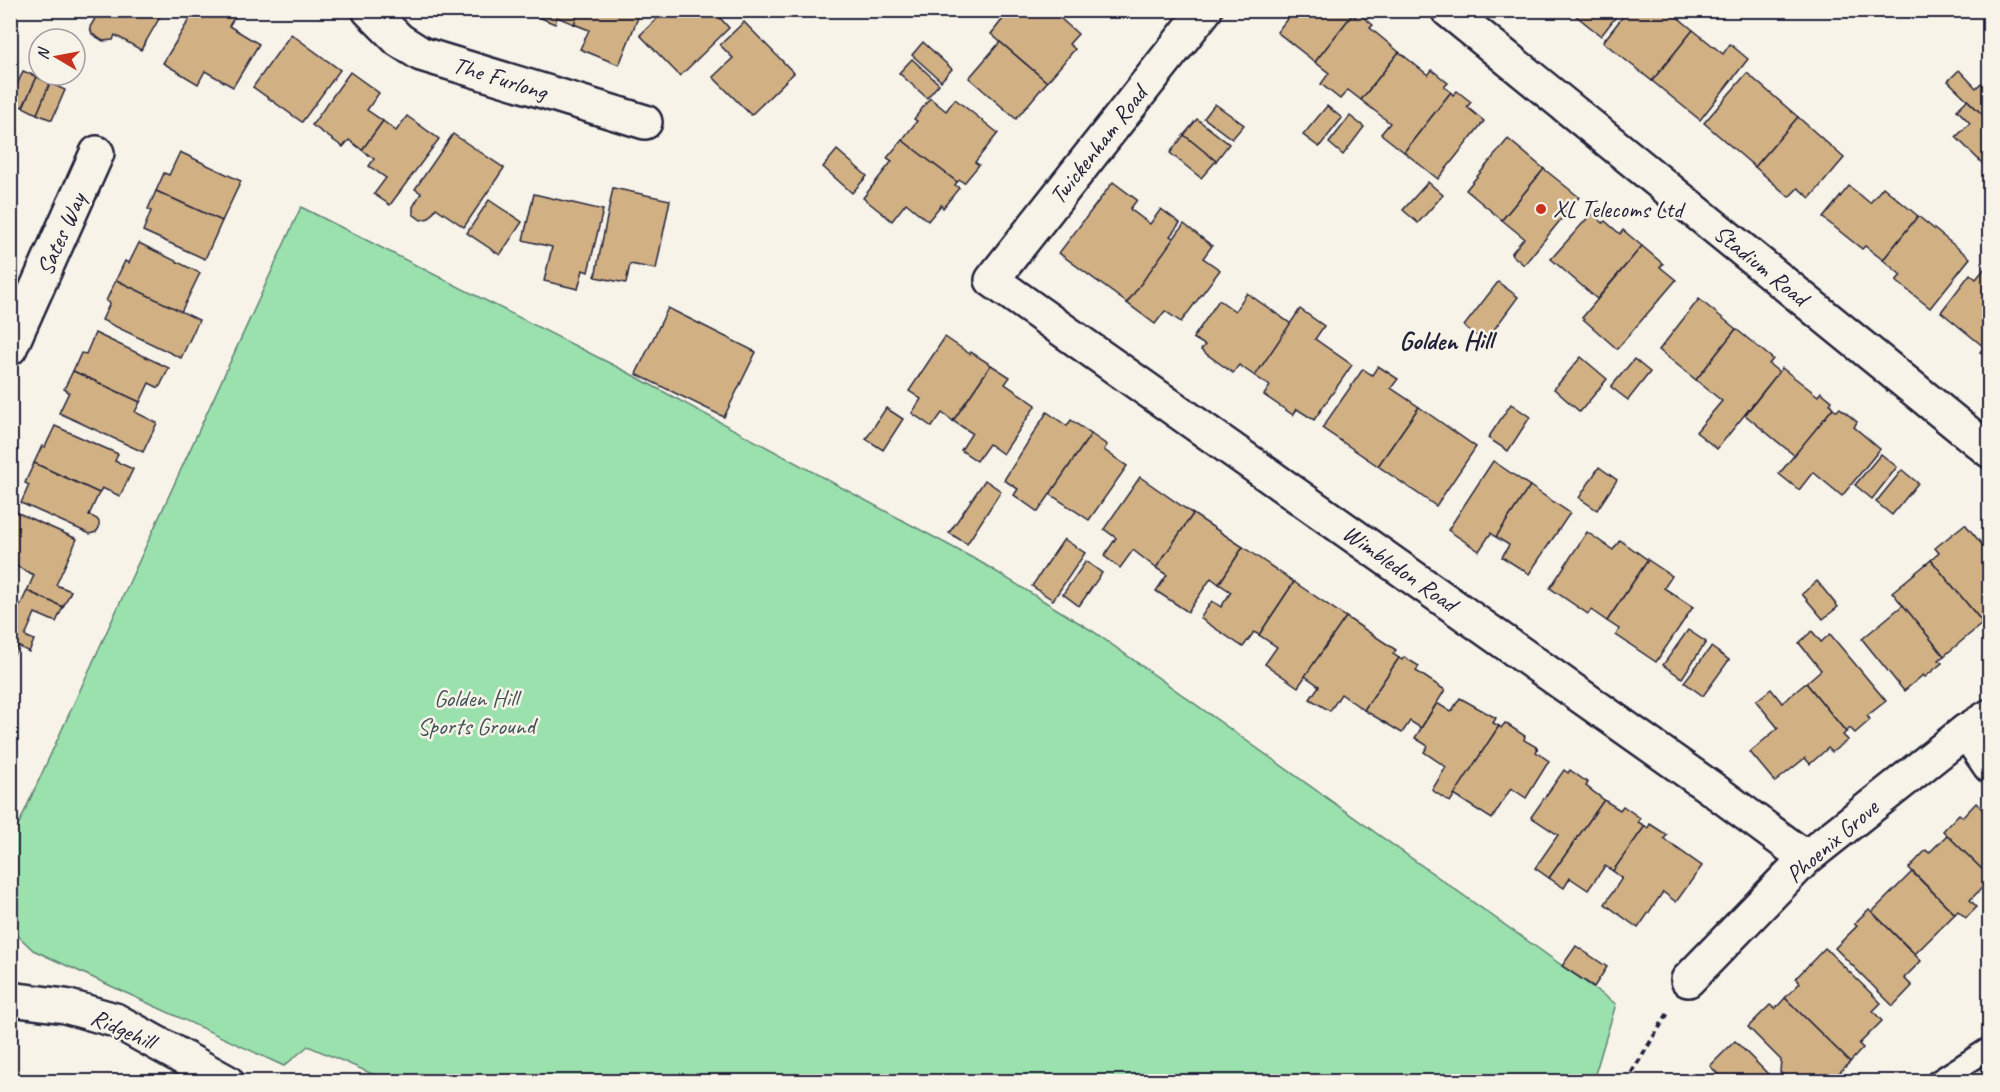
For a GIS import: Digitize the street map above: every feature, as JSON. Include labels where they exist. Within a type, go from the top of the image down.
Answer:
[{"type":"street","name":"The Furlong","points":[[369,10],[399,40],[421,54],[645,122]]},
{"type":"street","name":"Twickenham Road","points":[[992,279],[1205,10]]},
{"type":"street","name":"Stadium Road","points":[[1448,10],[1989,451]]},
{"type":"street","name":"Sates Way","points":[[10,348],[97,153]]},
{"type":"street","name":"Wimbledon Road","points":[[992,279],[1711,788],[1806,858]]},
{"type":"street","name":"Phoenix Grove","points":[[1688,980],[1806,858],[1978,723]]},
{"type":"street","points":[[1978,723],[1989,766]]},
{"type":"street","name":"Ridgehill","points":[[10,999],[65,1006],[115,1020],[227,1082]]},
{"type":"lane","points":[[1937,1082],[1989,1048]]},
{"type":"path","points":[[1626,1082],[1688,980]]},
{"type":"green space","name":"Golden Hill Sports Ground","points":[[301,207],[625,371],[982,563],[1094,632],[1616,1004],[1593,1081],[391,1082],[308,1046],[284,1066],[33,950],[11,929],[11,841]]},
{"type":"building","points":[[100,10],[164,10],[141,50],[115,35],[113,40],[103,41],[92,34],[90,27]]},
{"type":"building","points":[[195,10],[239,10],[229,26],[259,44],[233,87],[205,71],[198,84],[163,63]]},
{"type":"building","points":[[522,10],[580,10],[574,24],[557,17],[555,24]]},
{"type":"building","points":[[580,10],[641,10],[619,65],[580,49],[589,30],[574,24]]},
{"type":"building","points":[[666,10],[713,10],[729,28],[680,76],[640,35]]},
{"type":"building","points":[[1010,10],[1032,10],[1039,16],[1044,10],[1051,10],[1078,34],[1069,44],[1075,49],[1047,82],[991,34]]},
{"type":"building","points":[[1091,10],[1110,10],[1108,14],[1104,11],[1099,17]]},
{"type":"building","points":[[1294,10],[1347,10],[1352,15],[1315,62],[1277,32]]},
{"type":"building","points":[[1569,10],[1621,10],[1601,36]]},
{"type":"building","points":[[1628,10],[1644,10],[1648,13],[1650,10],[1669,10],[1693,30],[1652,81],[1603,42]]},
{"type":"building","points":[[1358,13],[1373,25],[1370,28],[1399,52],[1361,100],[1348,90],[1340,99],[1321,84],[1329,73],[1315,62],[1352,15],[1355,17]]},
{"type":"building","points":[[744,22],[794,73],[751,115],[713,77],[733,58],[720,45]]},
{"type":"building","points":[[1693,30],[1723,54],[1730,44],[1748,59],[1700,120],[1652,81]]},
{"type":"building","points":[[291,34],[340,70],[302,122],[253,87]]},
{"type":"building","points":[[923,42],[952,69],[941,81],[912,55]]},
{"type":"building","points":[[1000,42],[1047,82],[1016,119],[969,78]]},
{"type":"building","points":[[1399,52],[1428,75],[1432,70],[1448,83],[1444,87],[1451,92],[1404,152],[1381,134],[1390,123],[1361,100]]},
{"type":"building","points":[[912,59],[939,84],[927,98],[899,73]]},
{"type":"building","points":[[1959,70],[1976,88],[1981,83],[1990,92],[1990,122],[1948,81]]},
{"type":"building","points":[[23,71],[27,73],[27,87],[32,87],[23,107],[10,102]]},
{"type":"building","points":[[350,72],[379,93],[367,110],[383,121],[362,150],[349,140],[343,147],[312,125]]},
{"type":"building","points":[[1747,73],[1798,117],[1755,167],[1704,123]]},
{"type":"building","points":[[32,87],[48,87],[37,114],[23,107]]},
{"type":"building","points":[[48,87],[59,87],[65,90],[52,120],[37,114]]},
{"type":"building","points":[[1457,91],[1471,102],[1467,107],[1484,121],[1438,179],[1404,152],[1451,92],[1453,95]]},
{"type":"building","points":[[930,98],[946,111],[955,99],[998,133],[975,162],[979,165],[964,183],[960,180],[957,182],[902,140],[917,121],[914,119]]},
{"type":"building","points":[[1967,100],[1990,122],[1990,171],[1956,137],[1970,123],[1957,110]]},
{"type":"building","points":[[1215,104],[1244,125],[1232,139],[1204,118]]},
{"type":"building","points":[[1327,106],[1342,118],[1319,147],[1303,135]]},
{"type":"building","points":[[407,116],[439,139],[390,205],[374,194],[386,178],[369,166],[374,159],[362,150],[383,121],[396,131]]},
{"type":"building","points":[[1350,116],[1364,127],[1343,155],[1329,143]]},
{"type":"building","points":[[1798,117],[1844,158],[1810,198],[1798,188],[1789,197],[1755,167]]},
{"type":"building","points":[[1197,119],[1229,144],[1216,161],[1184,135]]},
{"type":"building","points":[[453,134],[504,168],[464,227],[436,208],[429,218],[421,220],[413,214],[413,207],[421,193],[415,189]]},
{"type":"building","points":[[1184,135],[1216,161],[1201,178],[1170,153]]},
{"type":"building","points":[[1508,139],[1544,169],[1502,220],[1466,190]]},
{"type":"building","points":[[902,140],[957,182],[955,185],[959,188],[943,208],[941,205],[928,221],[906,203],[892,221],[863,198],[892,161],[887,158]]},
{"type":"building","points":[[837,150],[867,176],[852,193],[823,167]]},
{"type":"building","points":[[180,152],[241,181],[222,221],[156,191],[164,173],[169,175]]},
{"type":"building","name":"XL Telecoms Ltd","points":[[1544,169],[1579,197],[1524,265],[1511,254],[1524,238],[1502,220]]},
{"type":"building","points":[[1113,182],[1137,200],[1130,209],[1150,224],[1161,209],[1180,223],[1170,236],[1174,239],[1127,303],[1059,253]]},
{"type":"building","points":[[1428,182],[1443,195],[1418,223],[1403,210]]},
{"type":"building","points":[[1849,186],[1870,203],[1883,187],[1918,216],[1883,260],[1865,246],[1862,249],[1823,218]]},
{"type":"building","points":[[613,188],[670,200],[656,269],[630,264],[626,283],[595,277]]},
{"type":"building","points":[[156,191],[222,221],[205,259],[143,231],[151,211],[148,209]]},
{"type":"building","points":[[534,194],[603,210],[588,272],[583,270],[578,289],[544,281],[552,247],[523,240]]},
{"type":"building","points":[[489,200],[522,222],[500,255],[467,233]]},
{"type":"building","points":[[1592,213],[1620,234],[1623,230],[1642,246],[1597,299],[1551,259]]},
{"type":"building","points":[[1918,216],[1970,258],[1930,308],[1896,281],[1901,275],[1883,260]]},
{"type":"building","points":[[1184,224],[1212,246],[1203,258],[1220,270],[1181,322],[1165,311],[1155,324],[1127,303]]},
{"type":"building","points":[[139,243],[200,273],[181,312],[116,280],[125,261],[129,263]]},
{"type":"building","points":[[1642,246],[1663,264],[1660,267],[1676,280],[1617,349],[1582,318]]},
{"type":"building","points":[[1985,268],[1990,272],[1990,339],[1984,347],[1941,312],[1970,274],[1976,279]]},
{"type":"building","points":[[116,280],[199,320],[181,358],[102,320],[110,303],[106,301]]},
{"type":"building","points":[[1498,282],[1518,297],[1485,342],[1464,326]]},
{"type":"building","points":[[1247,293],[1291,324],[1255,376],[1239,365],[1233,373],[1201,350],[1205,345],[1193,338],[1219,300],[1235,311]]},
{"type":"building","points":[[1699,299],[1736,329],[1696,380],[1659,350]]},
{"type":"building","points":[[668,308],[756,352],[724,417],[636,374]]},
{"type":"building","points":[[1300,309],[1324,326],[1315,339],[1352,365],[1314,420],[1297,409],[1293,415],[1264,395],[1270,386],[1255,376]]},
{"type":"building","points":[[1736,329],[1773,359],[1769,364],[1779,372],[1717,449],[1696,432],[1722,401],[1696,380]]},
{"type":"building","points":[[95,333],[169,368],[159,388],[149,383],[140,402],[73,371],[81,353],[86,354]]},
{"type":"building","points":[[945,337],[991,365],[953,421],[942,413],[932,427],[912,413],[921,399],[909,391]]},
{"type":"building","points":[[1990,339],[1990,360],[1980,352]]},
{"type":"building","points":[[1581,357],[1607,379],[1580,412],[1554,389]]},
{"type":"building","points":[[1634,359],[1650,372],[1628,400],[1611,387]]},
{"type":"building","points":[[991,365],[1010,377],[1005,384],[1036,405],[1003,454],[989,444],[977,461],[961,450],[972,433],[953,421]]},
{"type":"building","points":[[1378,366],[1398,379],[1391,388],[1419,407],[1378,466],[1322,428],[1363,369],[1372,375]]},
{"type":"building","points":[[1782,368],[1818,396],[1821,392],[1832,401],[1830,404],[1833,408],[1795,456],[1745,415]]},
{"type":"building","points":[[73,371],[140,402],[135,412],[157,423],[143,452],[59,413],[69,392],[64,389]]},
{"type":"building","points":[[1511,404],[1530,417],[1508,451],[1488,438]]},
{"type":"building","points":[[1419,407],[1476,447],[1436,506],[1378,466]]},
{"type":"building","points":[[886,408],[903,419],[883,450],[866,439]]},
{"type":"building","points":[[1833,408],[1837,411],[1840,408],[1857,422],[1854,427],[1880,449],[1842,496],[1813,472],[1799,490],[1779,474]]},
{"type":"building","points":[[1047,412],[1067,426],[1071,420],[1091,434],[1038,512],[1014,495],[1018,489],[1004,480]]},
{"type":"building","points":[[55,426],[118,454],[115,461],[133,469],[120,496],[102,488],[99,493],[34,463]]},
{"type":"building","points":[[1091,434],[1107,445],[1104,450],[1127,466],[1089,520],[1050,494]]},
{"type":"building","points":[[1881,454],[1897,467],[1872,499],[1855,485]]},
{"type":"building","points":[[1493,461],[1530,486],[1496,537],[1491,533],[1479,551],[1448,530]]},
{"type":"building","points":[[34,463],[99,493],[89,515],[99,522],[96,532],[90,534],[21,503],[29,485],[25,483]]},
{"type":"building","points":[[1599,467],[1617,480],[1597,510],[1579,498]]},
{"type":"building","points":[[1902,470],[1918,483],[1892,515],[1876,502]]},
{"type":"building","points":[[1140,477],[1193,514],[1156,568],[1133,550],[1120,568],[1104,556],[1116,538],[1104,529]]},
{"type":"building","points":[[985,480],[1001,491],[967,544],[949,533]]},
{"type":"building","points":[[1530,486],[1570,513],[1529,574],[1502,557],[1509,545],[1496,537]]},
{"type":"building","points":[[16,512],[77,539],[56,585],[71,591],[63,607],[27,591],[34,575],[10,563],[10,525]]},
{"type":"building","points":[[1193,514],[1243,547],[1219,584],[1211,578],[1188,612],[1156,591],[1167,575],[1156,568]]},
{"type":"building","points":[[1965,524],[1990,554],[1990,621],[1988,619],[1983,623],[1931,560],[1939,553],[1935,548]]},
{"type":"building","points":[[1587,532],[1613,550],[1620,540],[1648,560],[1607,621],[1591,610],[1588,614],[1550,588]]},
{"type":"building","points":[[1064,539],[1085,553],[1053,600],[1032,586]]},
{"type":"building","points":[[1243,547],[1294,582],[1259,635],[1254,632],[1243,647],[1200,618],[1212,601],[1221,607],[1231,592],[1219,584]]},
{"type":"building","points":[[1648,560],[1672,576],[1664,588],[1693,607],[1656,662],[1616,635],[1619,629],[1607,621]]},
{"type":"building","points":[[1931,560],[1983,623],[1944,656],[1892,592]]},
{"type":"building","points":[[1086,561],[1102,573],[1079,606],[1063,594]]},
{"type":"building","points":[[1817,581],[1838,607],[1823,619],[1802,594]]},
{"type":"building","points":[[1294,582],[1346,617],[1298,687],[1265,664],[1277,647],[1259,635]]},
{"type":"building","points":[[27,591],[63,607],[56,622],[35,613],[25,636],[34,640],[29,652],[18,646],[10,663],[10,601],[20,606]]},
{"type":"building","points":[[1903,605],[1944,656],[1938,660],[1942,663],[1904,691],[1862,639]]},
{"type":"building","points":[[1346,617],[1396,650],[1393,654],[1399,658],[1364,710],[1341,694],[1330,711],[1310,699],[1319,686],[1305,676]]},
{"type":"building","points":[[1688,630],[1706,642],[1682,678],[1663,665]]},
{"type":"building","points":[[1812,631],[1821,642],[1830,634],[1886,701],[1867,716],[1870,720],[1855,733],[1850,728],[1846,732],[1806,683],[1821,670],[1799,643]]},
{"type":"building","points":[[1711,647],[1729,660],[1703,696],[1684,682]]},
{"type":"building","points":[[1404,657],[1419,666],[1416,671],[1445,690],[1421,728],[1410,721],[1402,733],[1364,710],[1399,658],[1402,660]]},
{"type":"building","points":[[1806,683],[1846,732],[1843,735],[1848,740],[1832,752],[1828,748],[1810,764],[1805,758],[1775,782],[1750,752],[1778,728],[1756,701],[1771,689],[1782,703]]},
{"type":"building","points":[[1460,698],[1496,718],[1493,723],[1499,726],[1450,802],[1432,790],[1446,767],[1424,752],[1428,746],[1415,738],[1437,703],[1451,712]]},
{"type":"building","points":[[1505,723],[1525,736],[1524,740],[1538,748],[1536,752],[1549,761],[1526,798],[1511,788],[1492,819],[1454,795],[1499,726],[1501,728]]},
{"type":"building","points":[[1564,770],[1568,773],[1570,770],[1588,783],[1586,786],[1604,800],[1549,878],[1535,868],[1558,835],[1531,817]]},
{"type":"building","points":[[1604,800],[1620,810],[1623,806],[1640,818],[1638,822],[1645,826],[1613,871],[1605,866],[1588,890],[1570,878],[1564,888],[1549,878]]},
{"type":"building","points":[[1976,803],[1990,817],[1990,877],[1943,831],[1959,814],[1963,817]]},
{"type":"building","points":[[1650,824],[1667,835],[1664,839],[1702,866],[1676,902],[1663,892],[1638,928],[1605,904],[1622,878],[1613,871],[1645,826],[1648,828]]},
{"type":"building","points":[[1947,835],[1990,877],[1990,880],[1970,900],[1977,907],[1966,918],[1958,911],[1955,914],[1909,868],[1926,850],[1929,853]]},
{"type":"building","points":[[1912,872],[1955,914],[1915,954],[1872,912]]},
{"type":"building","points":[[1869,909],[1921,961],[1904,978],[1912,986],[1893,1006],[1835,948],[1857,926],[1854,924]]},
{"type":"building","points":[[1576,946],[1607,967],[1594,987],[1562,966]]},
{"type":"building","points":[[1825,948],[1881,1003],[1873,1011],[1882,1021],[1859,1044],[1863,1048],[1850,1062],[1785,998],[1800,983],[1796,978]]},
{"type":"building","points":[[1785,998],[1850,1062],[1830,1082],[1788,1082],[1780,1072],[1781,1060],[1748,1027],[1770,1005],[1775,1009]]},
{"type":"building","points":[[1735,1041],[1776,1082],[1726,1082],[1710,1066]]},
{"type":"place","name":"XL Telecoms Ltd","points":[[1541,209]]},
{"type":"district","name":"Golden Hill","points":[[1446,340]]}]
